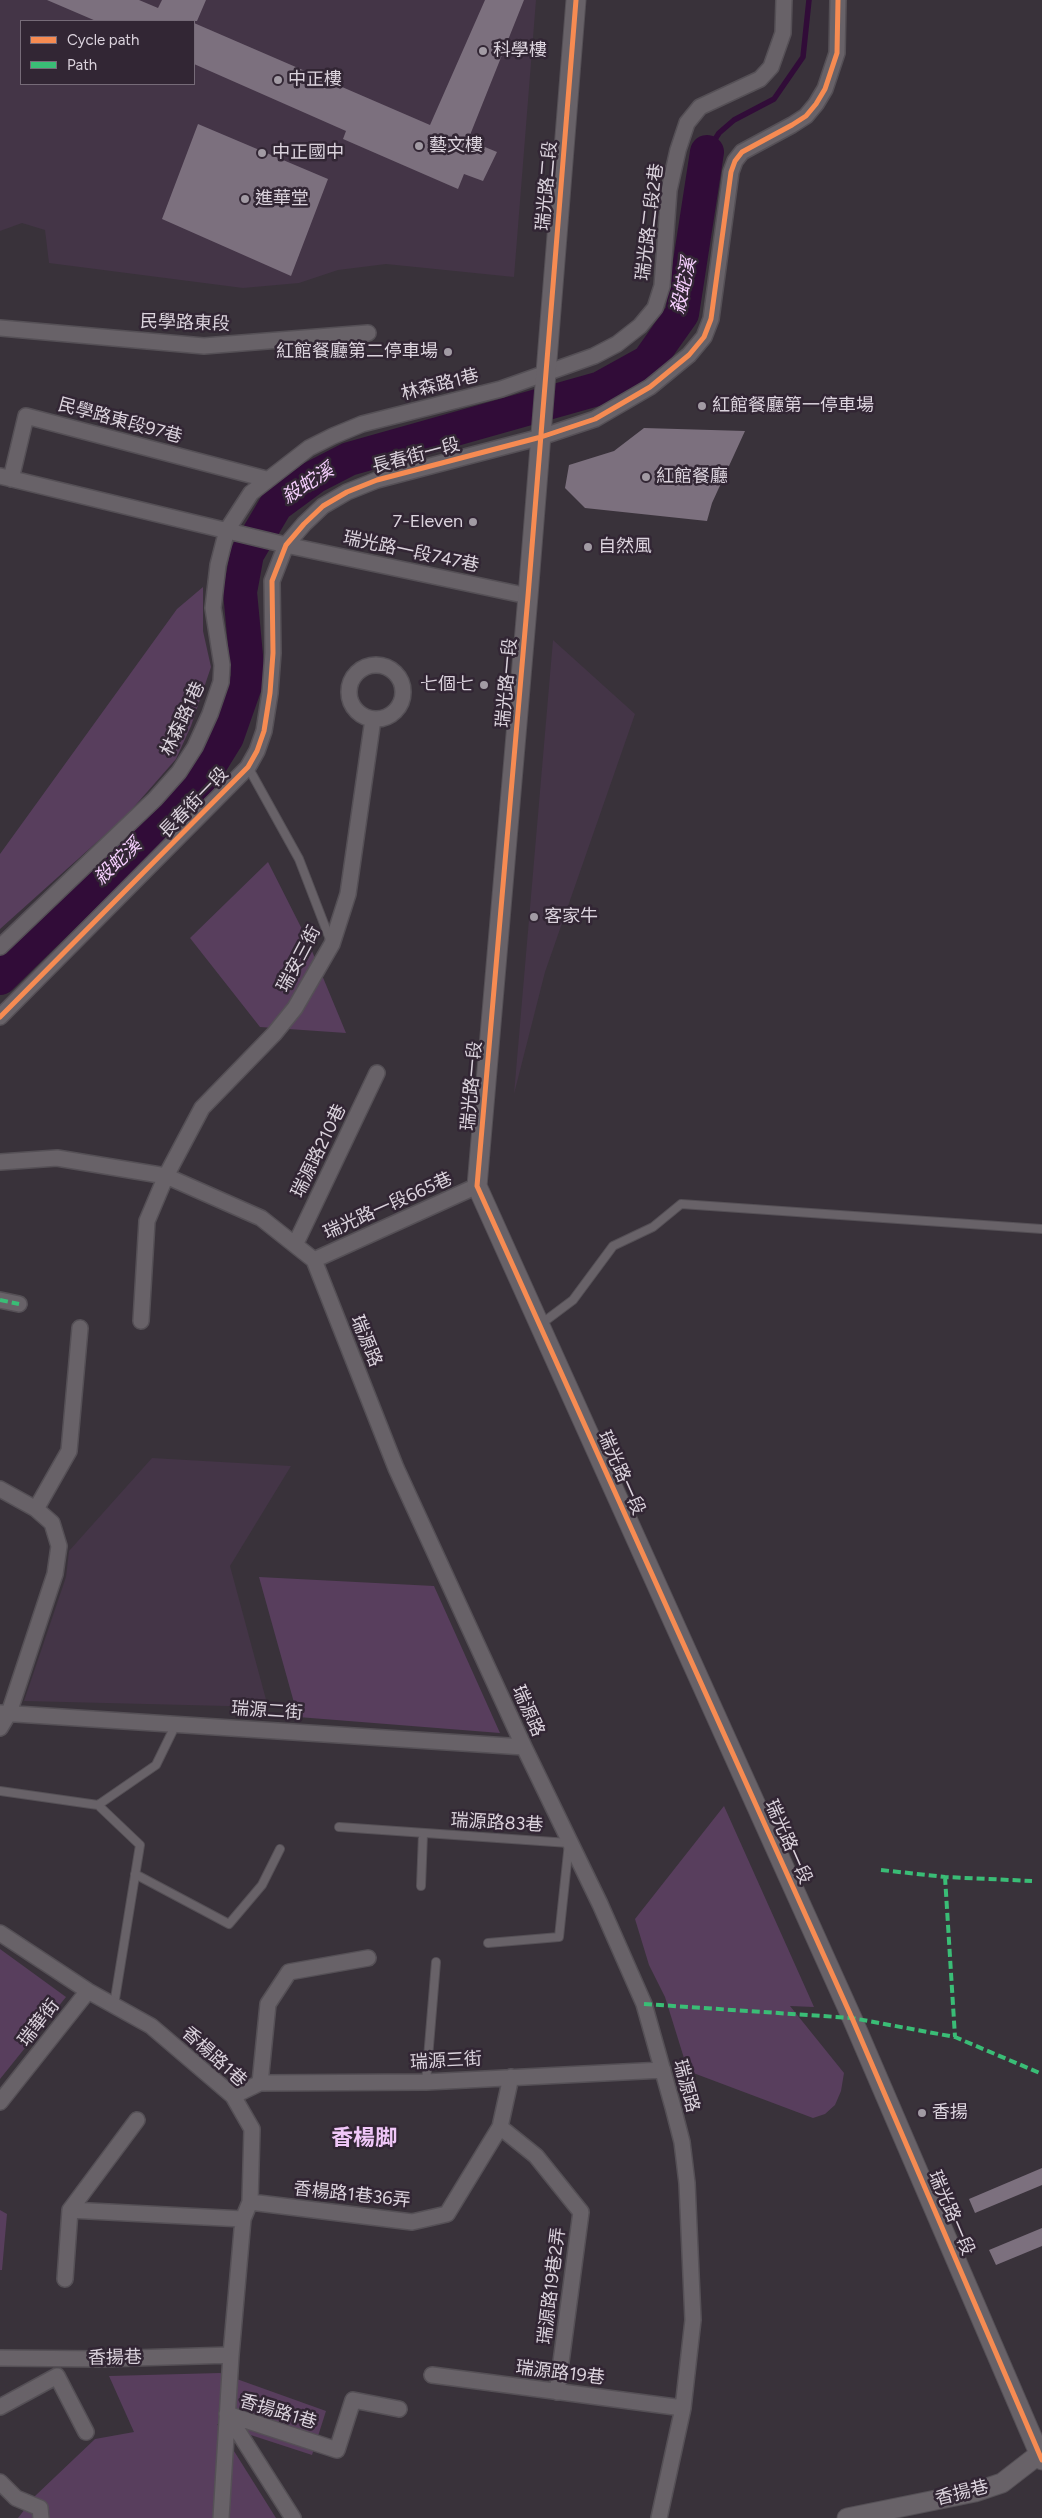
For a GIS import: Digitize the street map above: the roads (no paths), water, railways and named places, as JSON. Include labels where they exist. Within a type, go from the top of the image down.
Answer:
[{"type":"street","name":"瑞光路二段","points":[[541,437],[576,0]]},
{"type":"street","name":"瑞光路二段2巷","points":[[546,375],[594,356],[617,344],[640,326],[655,308],[662,286],[669,190],[678,150],[687,123],[700,107],[760,80],[771,67],[782,33],[784,0]]},
{"type":"street","name":"長春街一段","points":[[0,1017],[248,767],[257,751],[264,731],[270,693],[272,581],[286,545],[323,506],[347,492],[377,480],[541,437],[595,418],[620,406],[670,372],[689,355],[704,337],[710,319],[730,172],[742,152],[806,116],[816,104],[825,89],[837,53],[838,0]]},
{"type":"street","name":"民學路東段","points":[[0,328],[204,346],[368,333]]},
{"type":"street","name":"林森路1巷","points":[[0,947],[155,798],[179,772],[195,747],[221,682],[222,666],[213,608],[218,565],[227,530],[247,498],[266,479],[309,448],[362,424],[546,375]]},
{"type":"street","name":"民學路東段97巷","points":[[5,478],[26,416],[266,479]]},
{"type":"street","name":"瑞光路一段","points":[[541,437],[477,1186],[849,2009],[1041,2455]]},
{"type":"street","points":[[5,478],[227,530]]},
{"type":"street","name":"瑞光路一段747巷","points":[[227,530],[286,545],[528,596]]},
{"type":"street","name":"瑞安三街","points":[[141,1321],[147,1221],[166,1176],[202,1108],[295,1008],[332,944],[348,894],[357,848],[373,719]]},
{"type":"street","name":"瑞源路210巷","points":[[295,1245],[377,1073]]},
{"type":"street","points":[[0,1162],[57,1158],[166,1176],[261,1218],[314,1260]]},
{"type":"street","name":"瑞光路一段665巷","points":[[314,1260],[477,1186]]},
{"type":"street","name":"瑞源路","points":[[314,1260],[396,1468],[524,1747],[600,1904],[644,2004],[663,2070],[682,2142],[687,2183],[693,2320],[683,2408],[659,2518]]},
{"type":"street","points":[[0,1300],[19,1304]]},
{"type":"street","points":[[36,1509],[68,1451],[80,1328]]},
{"type":"street","points":[[0,1489],[36,1509],[52,1523],[59,1546],[57,1565],[0,1728]]},
{"type":"street","name":"瑞源二街","points":[[4,1713],[524,1747]]},
{"type":"street","name":"香楊路1巷","points":[[0,1932],[88,1991],[150,2026],[233,2096],[252,2129],[250,2202],[243,2218],[227,2414]]},
{"type":"street","points":[[260,2083],[268,2004],[289,1972],[368,1958]]},
{"type":"street","name":"瑞華街","points":[[0,2102],[88,1991]]},
{"type":"street","name":"瑞源三街","points":[[233,2096],[260,2083],[426,2082],[663,2070]]},
{"type":"street","name":"香楊路1巷36弄","points":[[250,2202],[412,2222],[447,2214],[500,2127],[511,2077]]},
{"type":"street","points":[[65,2279],[70,2210],[137,2120]]},
{"type":"street","name":"瑞源路19巷2弄","points":[[500,2127],[536,2156],[581,2212],[557,2392]]},
{"type":"street","points":[[70,2210],[243,2218]]},
{"type":"street","name":"香揚巷","points":[[0,2358],[102,2359],[231,2356]]},
{"type":"street","name":"瑞源路19巷","points":[[432,2375],[683,2408]]},
{"type":"street","points":[[0,2407],[57,2376],[86,2432]]},
{"type":"street","name":"香揚路1巷","points":[[227,2414],[337,2450],[354,2400],[399,2409]]},
{"type":"street","points":[[221,2518],[227,2414]]},
{"type":"street","name":"香揚路1巷","points":[[227,2414],[293,2518]]},
{"type":"street","name":"香揚巷","points":[[847,2518],[975,2492],[1002,2483],[1041,2455]]},
{"type":"street","points":[[0,2482],[16,2498],[40,2508],[41,2518]]},
{"type":"lane","points":[[248,767],[299,859],[332,944]]},
{"type":"lane","points":[[539,1326],[572,1300],[613,1246],[653,1228],[681,1204],[1042,1229]]},
{"type":"lane","points":[[98,1805],[156,1765],[176,1724]]},
{"type":"lane","points":[[0,1791],[98,1805],[140,1845],[114,2005]]},
{"type":"lane","name":"瑞源路83巷","points":[[339,1827],[569,1843]]},
{"type":"lane","points":[[421,1886],[423,1834]]},
{"type":"lane","points":[[488,1943],[559,1937],[569,1843]]},
{"type":"lane","points":[[135,1874],[228,1924],[262,1885],[280,1849]]},
{"type":"lane","points":[[426,2082],[436,1962]]},
{"type":"waterway","points":[[707,152],[719,133],[734,120],[774,99],[803,57],[809,0]]},
{"type":"waterway","name":"殺蛇溪","points":[[0,978],[198,784],[227,737],[248,677],[240,592],[247,554],[276,505],[314,477],[349,459],[601,388],[648,362],[682,314],[707,152]]},
{"type":"place","name":"科學樓","points":[[483,51]]},
{"type":"place","name":"中正樓","points":[[278,80]]},
{"type":"place","name":"藝文樓","points":[[419,146]]},
{"type":"place","name":"中正國中","points":[[262,153]]},
{"type":"place","name":"進華堂","points":[[245,199]]},
{"type":"place","name":"紅館餐廳第二停車場","points":[[448,352]]},
{"type":"place","name":"紅館餐廳第一停車場","points":[[702,406]]},
{"type":"place","name":"紅館餐廳","points":[[646,477]]},
{"type":"place","name":"7-Eleven","points":[[473,522]]},
{"type":"place","name":"自然風","points":[[588,547]]},
{"type":"place","name":"七個七","points":[[484,685]]},
{"type":"place","name":"客家牛","points":[[534,917]]},
{"type":"place","name":"香揚","points":[[922,2113]]},
{"type":"district","name":"香楊脚","points":[[364,2139]]}]
